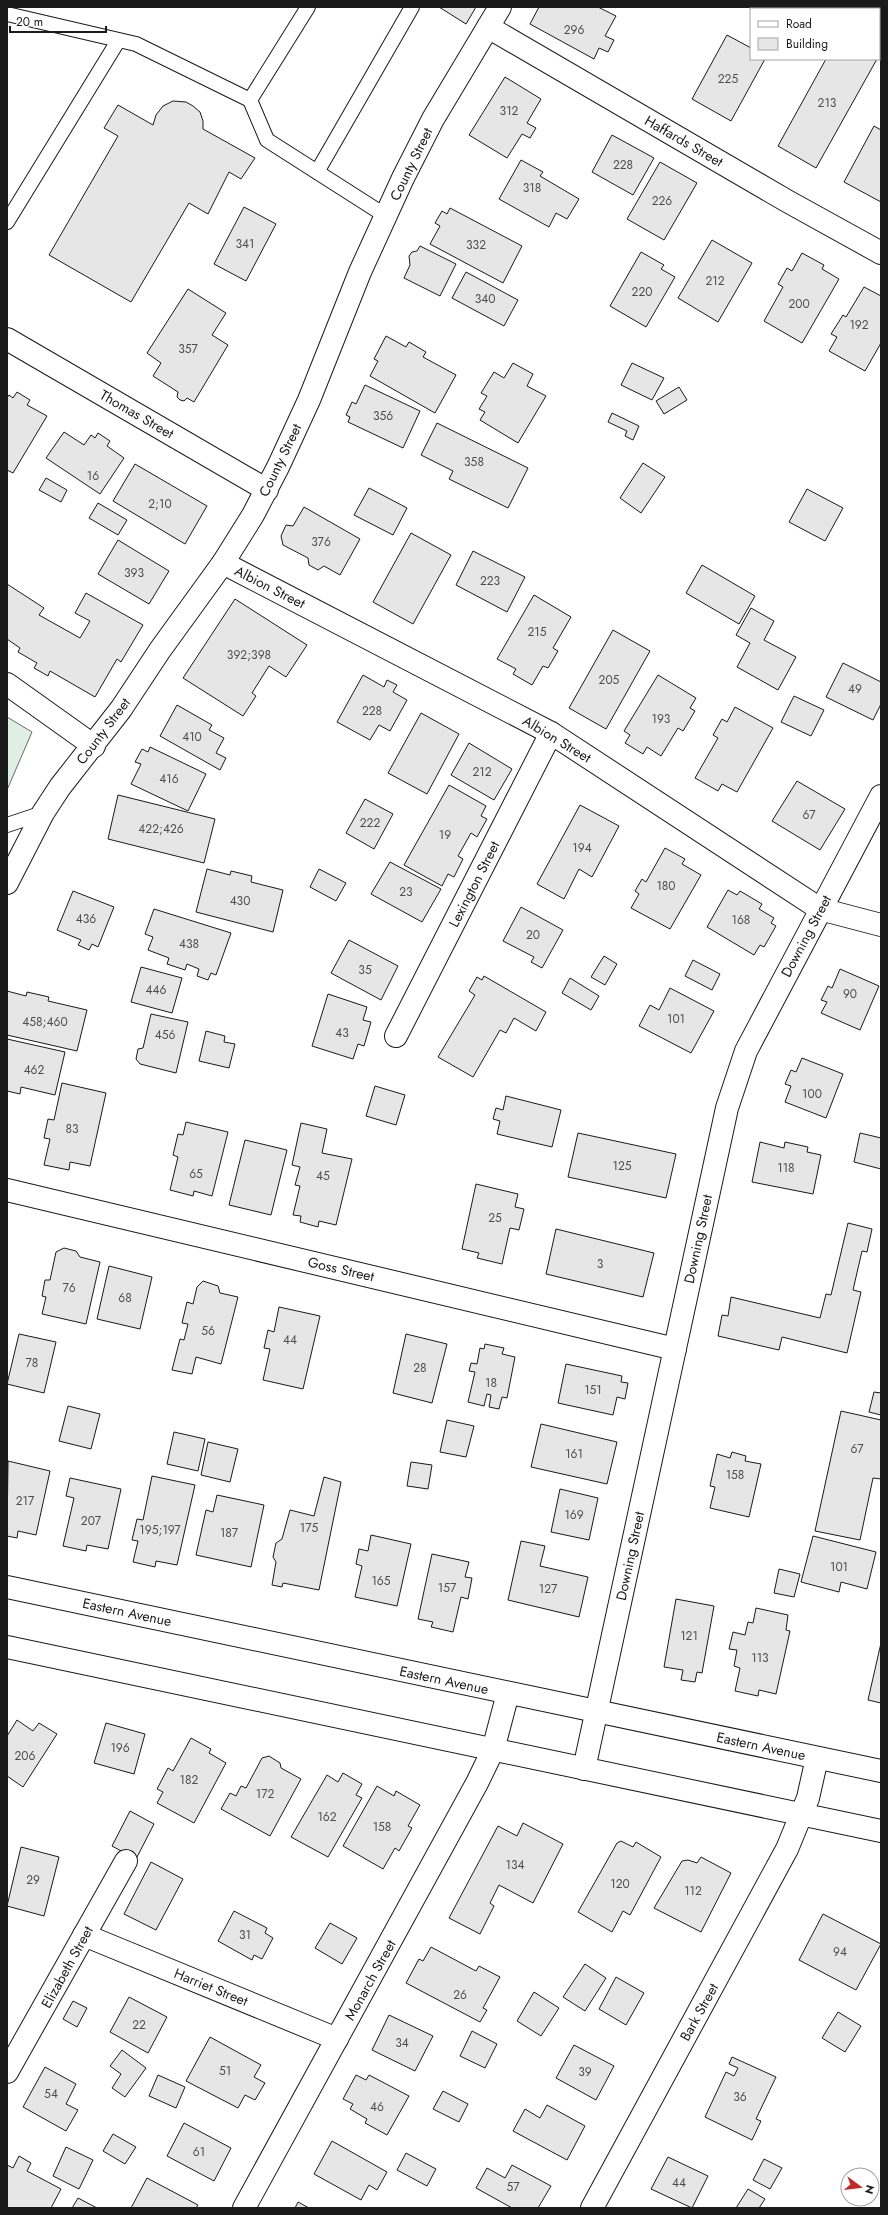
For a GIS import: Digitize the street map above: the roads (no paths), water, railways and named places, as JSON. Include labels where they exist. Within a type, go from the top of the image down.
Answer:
[{"type":"street","name":"County Street","points":[[7,883],[43,813],[64,781],[94,746],[160,650],[223,563],[266,490],[317,381],[360,272],[386,216],[433,119],[500,7]]},
{"type":"street","name":"Haffards Street","points":[[488,27],[787,202],[881,253]]},
{"type":"street","name":"Thomas Street","points":[[7,339],[266,490]]},
{"type":"street","name":"Albion Street","points":[[223,563],[551,733],[820,910],[881,925]]},
{"type":"street","points":[[7,684],[94,746]]},
{"type":"street","name":"Lexington Street","points":[[396,1036],[551,733]]},
{"type":"street","name":"Downing Street","points":[[584,1769],[726,1108],[746,1051],[881,796]]},
{"type":"street","name":"Goss Street","points":[[7,1190],[675,1349]]},
{"type":"street","name":"Eastern Avenue","points":[[7,1587],[881,1772]]},
{"type":"street","points":[[7,1647],[881,1831]]},
{"type":"street","name":"Monarch Street","points":[[244,2208],[477,1783],[493,1750],[508,1693]]},
{"type":"street","name":"Bark Street","points":[[592,2208],[780,1864],[802,1815],[817,1758]]},
{"type":"street","name":"Elizabeth Street","points":[[7,2072],[126,1861]]},
{"type":"street","name":"Harriet Street","points":[[84,1936],[337,2039]]},
{"type":"lane","points":[[250,100],[308,7]]},
{"type":"lane","points":[[317,172],[412,7]]},
{"type":"lane","points":[[7,14],[136,44],[250,100],[267,140],[386,216]]},
{"type":"lane","points":[[7,222],[118,40]]},
{"type":"lane","points":[[7,825],[43,813]]}]
